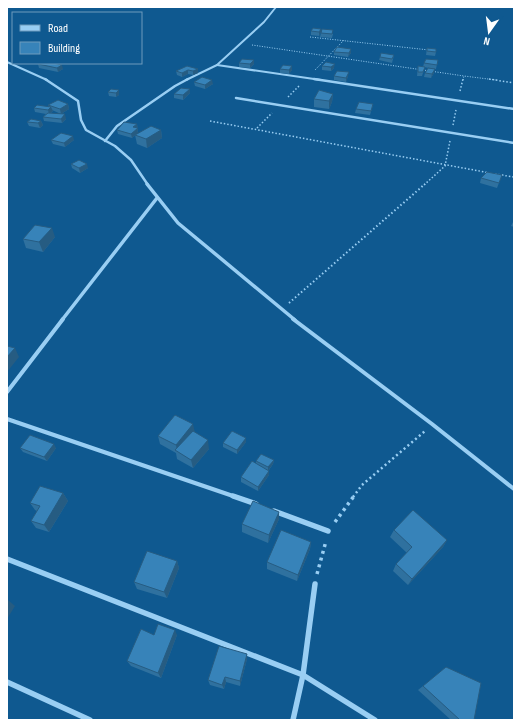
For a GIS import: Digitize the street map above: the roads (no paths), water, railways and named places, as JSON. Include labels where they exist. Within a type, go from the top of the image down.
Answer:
[{"type":"street","points":[[105,141],[118,126],[175,86],[217,65],[264,22],[276,7]]},
{"type":"street","points":[[7,62],[53,83],[78,101],[81,120],[86,130],[105,141],[131,160],[157,198],[178,222],[281,310],[432,424],[514,489]]},
{"type":"street","points":[[217,65],[514,109]]},
{"type":"street","points":[[236,98],[514,143]]},
{"type":"street","points":[[7,392],[157,198]]},
{"type":"street","points":[[7,419],[261,506]]},
{"type":"street","points":[[268,508],[328,531]]},
{"type":"street","points":[[7,559],[303,675],[375,720]]},
{"type":"street","points":[[292,720],[303,675],[315,584]]},
{"type":"street","points":[[7,682],[90,720]]}]
